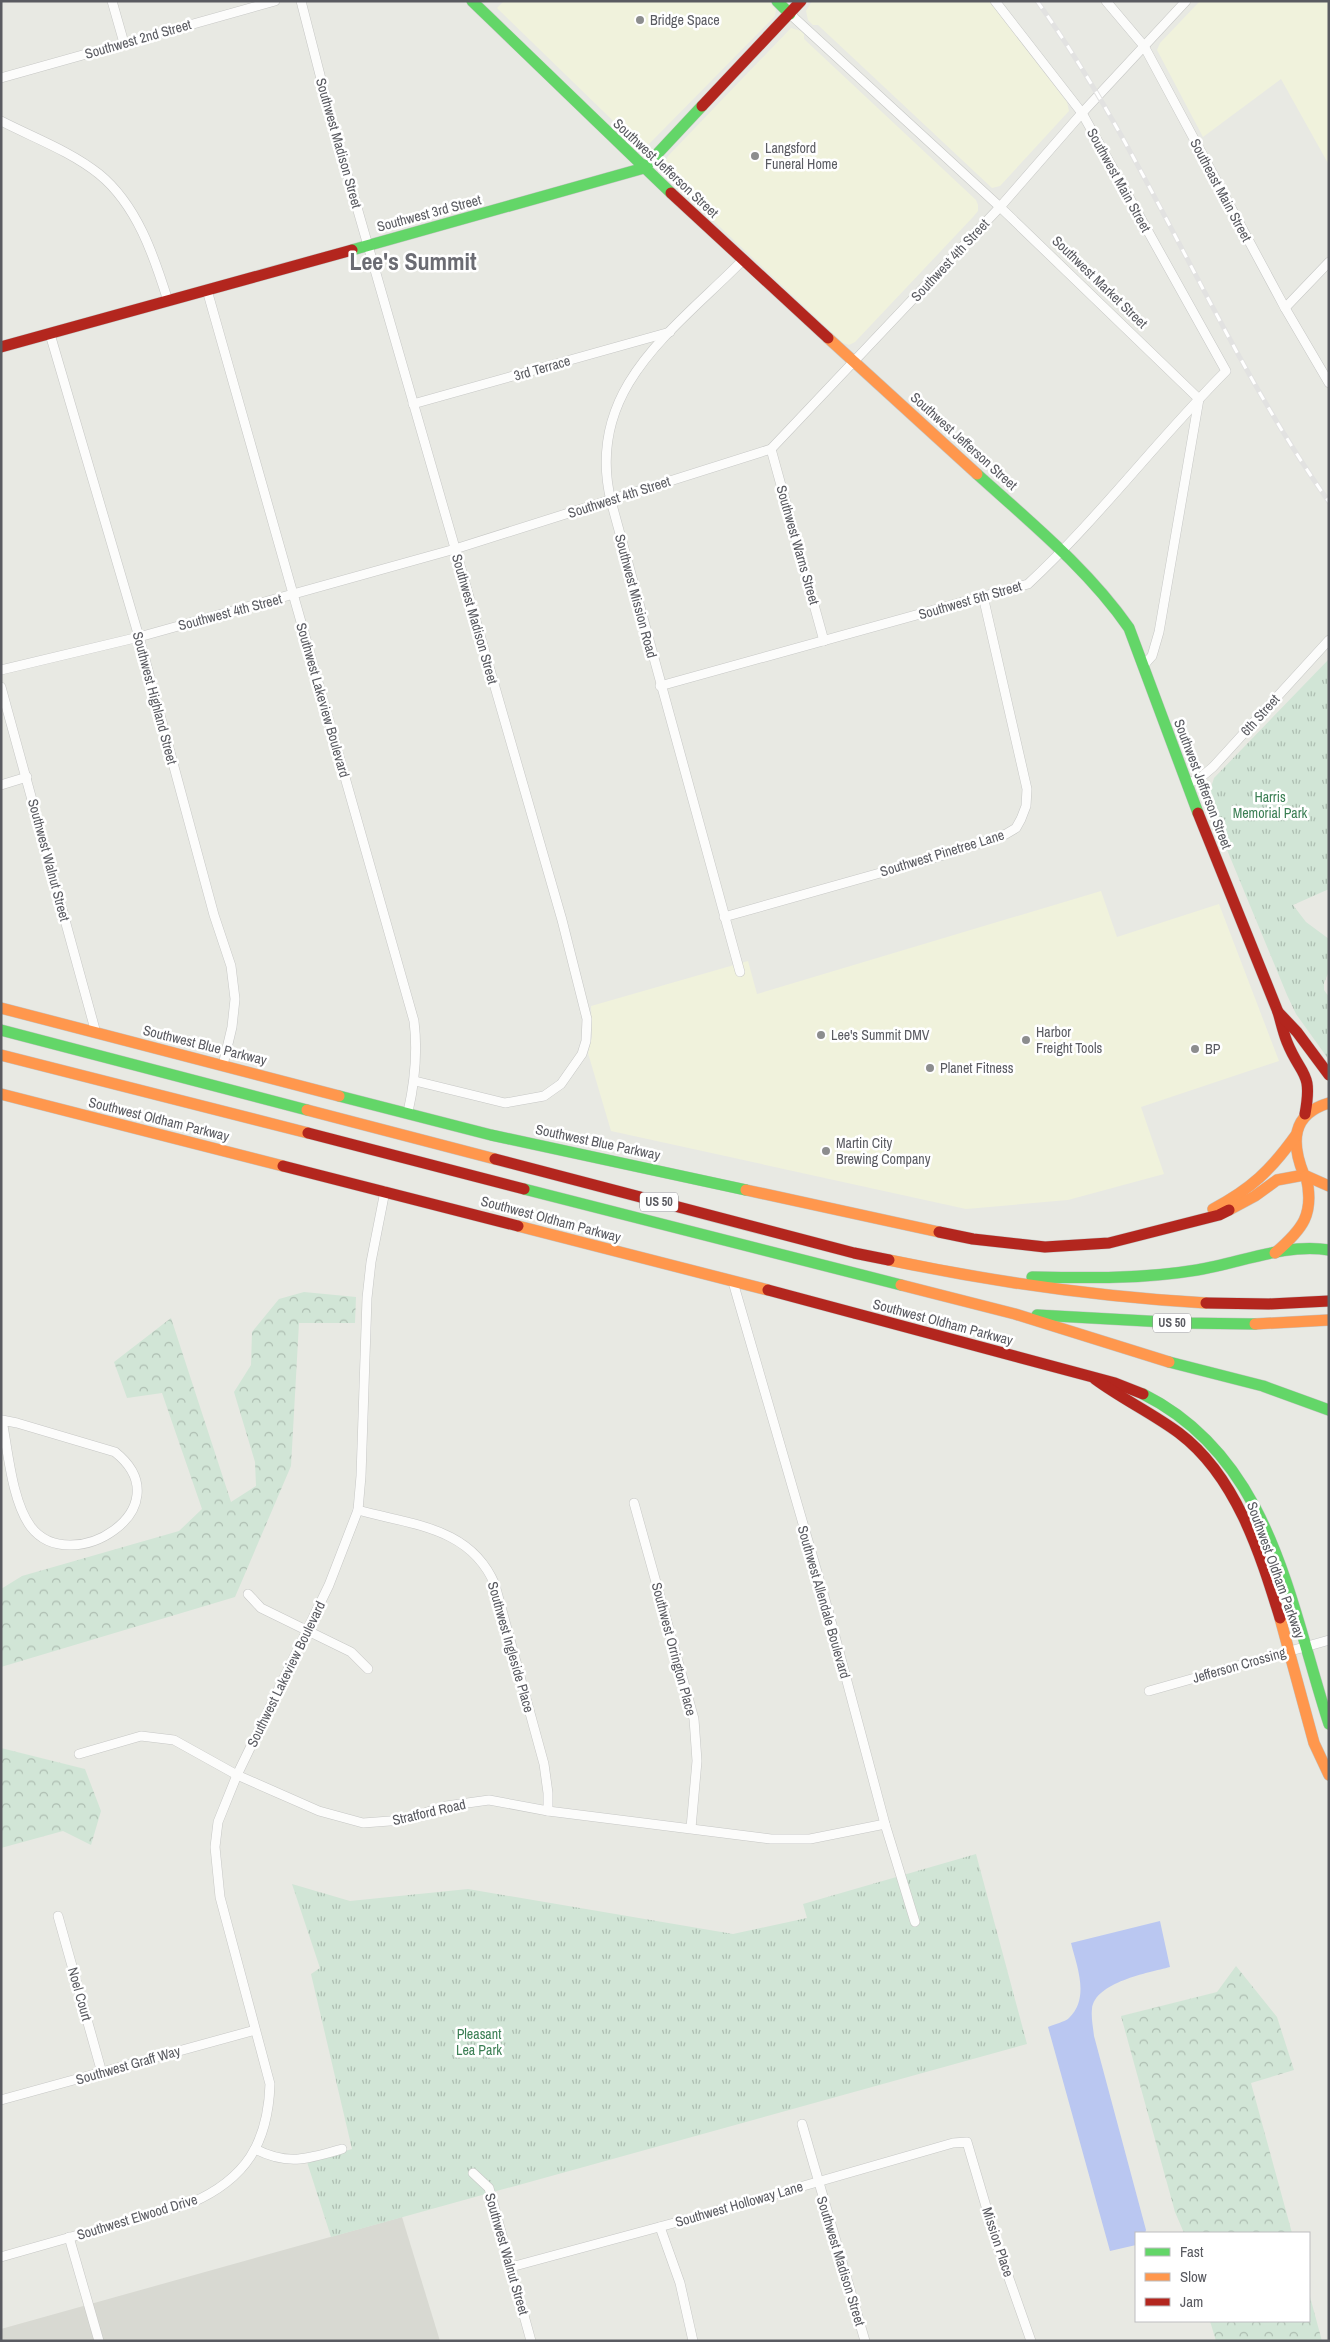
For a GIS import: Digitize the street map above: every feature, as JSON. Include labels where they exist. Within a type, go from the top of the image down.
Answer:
[{"type":"main road","name":"Southwest Jefferson Street","points":[[472,1],[644,168],[1063,552],[1113,605],[1129,628],[1187,784],[1278,1012],[1287,1043],[1306,1074],[1309,1093],[1305,1114],[1296,1135]]},
{"type":"main road","name":"Southwest Market Street","points":[[777,1],[790,14]]},
{"type":"main road","points":[[644,168],[801,1]]},
{"type":"main road","name":"Southwest 3rd Street","points":[[1,348],[644,168]]},
{"type":"main road","name":"Southwest Blue Parkway","points":[[1,1008],[492,1135],[973,1239],[1045,1247],[1109,1243],[1219,1215],[1255,1196],[1277,1180],[1305,1176]]},
{"type":"main road","name":"Southwest Jefferson Street","points":[[1278,1012],[1297,1032],[1329,1075]]},
{"type":"main road","name":"US 50","points":[[1,1030],[854,1254],[965,1276],[1096,1296],[1204,1305],[1329,1301]]},
{"type":"main road","name":"US 50","points":[[1,1055],[1015,1314],[1202,1324],[1329,1320]]},
{"type":"main road","name":"Southwest Oldham Parkway","points":[[1,1094],[385,1191],[1093,1378],[1121,1383],[1137,1390],[1184,1419],[1213,1445],[1232,1466],[1244,1486],[1274,1544],[1329,1724]]},
{"type":"main road","points":[[1305,1114],[1318,1105],[1329,1103]]},
{"type":"main road","points":[[1274,1254],[1294,1237],[1306,1219],[1311,1198],[1296,1153],[1296,1135]]},
{"type":"main road","name":"Southwest Blue Parkway","points":[[1194,1221],[1240,1195],[1258,1182],[1278,1162],[1296,1135]]},
{"type":"main road","points":[[1305,1176],[1329,1186]]},
{"type":"main road","points":[[965,1276],[1108,1278],[1199,1270],[1308,1248],[1329,1250]]},
{"type":"main road","points":[[1015,1314],[1148,1357],[1263,1386],[1329,1410]]},
{"type":"main road","name":"Southwest Oldham Parkway","points":[[1093,1378],[1112,1394],[1175,1428],[1203,1455],[1231,1494],[1244,1518],[1279,1613],[1314,1743],[1329,1775]]},
{"type":"main road","points":[[1231,1494],[1244,1486]]},
{"type":"street","points":[[112,1],[124,43]]},
{"type":"street","name":"Southwest 2nd Street","points":[[1,78],[275,1]]},
{"type":"street","name":"Southwest Madison Street","points":[[301,1],[329,110],[562,920],[583,996],[587,1029],[582,1054],[572,1070],[561,1084],[544,1096],[505,1103],[415,1080]]},
{"type":"street","name":"Southwest Main Street","points":[[995,1],[1082,113],[1226,371]]},
{"type":"street","name":"Southeast Main Street","points":[[1106,1],[1144,46],[1285,308],[1329,383]]},
{"type":"street","name":"Southwest 4th Street","points":[[1,670],[139,637],[455,549],[771,449],[1000,207],[1082,113],[1186,1]]},
{"type":"street","name":"Southwest Market Street","points":[[790,14],[1000,207],[1199,399]]},
{"type":"street","points":[[1,121],[76,158],[100,175],[125,200],[148,244],[168,301]]},
{"type":"street","name":"Southwest Mission Road","points":[[740,972],[660,686],[611,501],[604,456],[613,413],[633,374],[670,332],[744,260]]},
{"type":"street","points":[[1285,308],[1329,262]]},
{"type":"street","name":"Southwest Lakeview Boulevard","points":[[207,290],[414,1021],[418,1047],[415,1080],[408,1112]]},
{"type":"street","name":"3rd Terrace","points":[[413,404],[670,332]]},
{"type":"street","name":"Southwest Highland Street","points":[[50,334],[139,637],[214,915],[231,966],[235,999],[232,1027],[223,1065]]},
{"type":"street","name":"Southwest 5th Street","points":[[660,686],[1028,584],[1063,552],[1226,371]]},
{"type":"street","points":[[1143,666],[1152,656],[1159,632],[1199,399]]},
{"type":"street","name":"Southwest Warns Street","points":[[771,449],[824,641]]},
{"type":"street","name":"Southwest Pinetree Lane","points":[[724,918],[944,855],[993,839],[1016,828],[1026,806],[1028,789],[983,596]]},
{"type":"street","name":"6th Street","points":[[1187,784],[1200,778],[1213,767],[1329,640]]},
{"type":"street","name":"Southwest Walnut Street","points":[[1,687],[96,1033]]},
{"type":"street","points":[[1,785],[27,777]]},
{"type":"street","name":"Southwest Lakeview Boulevard","points":[[255,2149],[263,2132],[269,2111],[270,2084],[220,1897],[216,1874],[215,1847],[218,1822],[236,1775],[333,1576],[358,1510],[361,1476],[367,1298],[371,1262],[385,1191]]},
{"type":"street","name":"Southwest Allendale Boulevard","points":[[733,1282],[828,1610],[885,1824],[915,1922]]},
{"type":"street","points":[[1,1419],[115,1452],[127,1462],[135,1475],[138,1491],[129,1518],[105,1536],[85,1543],[65,1546],[52,1543],[41,1536],[31,1527],[22,1509],[1,1419]]},
{"type":"street","name":"Southwest Orrington Place","points":[[634,1503],[694,1719],[696,1761],[691,1828]]},
{"type":"street","name":"Southwest Ingleside Place","points":[[358,1510],[447,1534],[463,1542],[484,1563],[495,1585],[544,1764],[548,1793],[548,1811]]},
{"type":"street","points":[[248,1594],[261,1608],[351,1652],[368,1669]]},
{"type":"street","name":"Jefferson Crossing","points":[[1150,1691],[1329,1640]]},
{"type":"street","name":"Stratford Road","points":[[79,1754],[141,1736],[174,1740],[236,1775],[319,1811],[363,1823],[403,1820],[446,1806],[490,1800],[548,1811],[691,1828],[744,1837],[810,1839],[885,1824]]},
{"type":"street","name":"Noel Court","points":[[58,1916],[102,2073]]},
{"type":"street","name":"Southwest Graff Way","points":[[1,2100],[255,2030]]},
{"type":"street","name":"Southwest Madison Street","points":[[802,2124],[865,2341]]},
{"type":"street","name":"Southwest Holloway Lane","points":[[511,2267],[660,2227],[953,2143],[967,2142]]},
{"type":"street","name":"Mission Place","points":[[967,2142],[998,2247],[1031,2341]]},
{"type":"street","points":[[255,2149],[271,2157],[302,2160],[342,2149]]},
{"type":"street","name":"Southwest Elwood Drive","points":[[1,2257],[191,2203],[209,2195],[240,2170],[255,2149]]},
{"type":"street","name":"Southwest Walnut Street","points":[[473,2173],[489,2188],[531,2341]]},
{"type":"street","points":[[660,2227],[680,2283],[693,2341]]},
{"type":"street","points":[[69,2237],[99,2341]]},
{"type":"shaded area","points":[[504,1],[769,1],[776,10],[775,16],[648,145],[641,148],[497,8]]},
{"type":"shaded area","points":[[812,1],[989,1],[1067,102],[1069,111],[1000,186],[992,188],[818,25],[813,25],[808,20],[806,11]]},
{"type":"shaded area","points":[[1200,1],[1329,1],[1329,165],[1281,79],[1203,137],[1157,50],[1160,43]]},
{"type":"shaded area","points":[[791,28],[801,31],[804,34],[804,39],[976,200],[978,205],[978,211],[973,217],[855,342],[849,345],[843,343],[668,178],[664,171],[664,163],[668,156]]},
{"type":"shaded area","points":[[1101,891],[1117,937],[1219,904],[1279,1061],[1141,1107],[1164,1174],[1068,1200],[966,1209],[611,1131],[588,1053],[592,1037],[591,1006],[748,961],[757,994]]},
{"type":"shaded area","points":[[402,2217],[440,2341],[1,2341],[1,2329]]},
{"type":"green space","name":"Harris Memorial Park","points":[[1329,659],[1329,889],[1293,905],[1306,922],[1329,939],[1329,971],[1324,983],[1324,990],[1329,997],[1329,1060],[1296,1014],[1287,995],[1211,811],[1208,797],[1214,778]]},
{"type":"green space","points":[[304,1292],[356,1297],[355,1323],[299,1323],[291,1466],[235,1597],[1,1667],[1,1589],[22,1576],[179,1531],[202,1509],[162,1393],[127,1398],[114,1362],[171,1318],[231,1502],[256,1486],[255,1462],[234,1392],[251,1365],[252,1332],[279,1299]]},
{"type":"green space","points":[[1,1748],[85,1769],[101,1811],[91,1845],[63,1831],[1,1848]]},
{"type":"green space","name":"Pleasant Lea Park","points":[[976,1854],[1027,2044],[331,2237],[307,2162],[352,2149],[311,1974],[320,1968],[292,1884],[350,1901],[468,1889],[733,1934],[807,1918],[803,1904]]},
{"type":"green space","points":[[1236,1966],[1277,2017],[1294,2070],[1251,2083],[1292,2232],[1184,2232],[1175,2212],[1121,2016],[1217,1992]]},
{"type":"green space","points":[[1310,2297],[1322,2341],[1216,2341],[1210,2322],[1310,2322]]},
{"type":"water","points":[[1160,1921],[1170,1967],[1112,1985],[1095,2000],[1092,2009],[1094,2036],[1146,2230],[1145,2232],[1135,2232],[1135,2245],[1110,2251],[1048,2027],[1069,2018],[1079,2001],[1079,1972],[1071,1943]]},
{"type":"railway","points":[[1037,1],[1077,61],[1115,124],[1252,379],[1289,442],[1329,502]]},
{"type":"traffic: fast","points":[[472,1],[671,193]]},
{"type":"traffic: fast","points":[[777,1],[790,14]]},
{"type":"traffic: fast","points":[[352,250],[644,168],[702,106]]},
{"type":"traffic: fast","points":[[977,474],[1038,528],[1077,566],[1113,606],[1129,628],[1198,813]]},
{"type":"traffic: fast","points":[[1,1030],[307,1110]]},
{"type":"traffic: fast","points":[[339,1096],[491,1135],[746,1190]]},
{"type":"traffic: fast","points":[[524,1189],[901,1285]]},
{"type":"traffic: fast","points":[[1032,1277],[1094,1278],[1156,1275],[1213,1267],[1279,1251],[1296,1249],[1329,1250]]},
{"type":"traffic: fast","points":[[1037,1315],[1183,1323],[1255,1324]]},
{"type":"traffic: fast","points":[[1169,1362],[1263,1386],[1329,1410]]},
{"type":"traffic: fast","points":[[1143,1394],[1186,1422],[1220,1455],[1248,1494],[1269,1537],[1286,1582],[1329,1724]]},
{"type":"traffic: slow","points":[[828,338],[977,474]]},
{"type":"traffic: slow","points":[[1,1008],[339,1096]]},
{"type":"traffic: slow","points":[[1,1055],[308,1133]]},
{"type":"traffic: slow","points":[[1,1094],[283,1166]]},
{"type":"traffic: slow","points":[[1329,1103],[1307,1114],[1297,1131],[1296,1141],[1297,1152],[1304,1175],[1329,1186]]},
{"type":"traffic: slow","points":[[307,1110],[495,1159]]},
{"type":"traffic: slow","points":[[1213,1209],[1238,1194],[1259,1178],[1278,1159],[1296,1135]]},
{"type":"traffic: slow","points":[[1229,1210],[1255,1196],[1277,1180],[1304,1175]]},
{"type":"traffic: slow","points":[[1275,1253],[1293,1236],[1308,1211],[1309,1201],[1306,1176]]},
{"type":"traffic: slow","points":[[746,1190],[939,1232]]},
{"type":"traffic: slow","points":[[518,1226],[768,1290]]},
{"type":"traffic: slow","points":[[889,1260],[1047,1288],[1126,1297],[1206,1303]]},
{"type":"traffic: slow","points":[[901,1285],[1015,1314],[1169,1362]]},
{"type":"traffic: slow","points":[[1255,1324],[1329,1320]]},
{"type":"traffic: slow","points":[[1280,1618],[1314,1743],[1329,1775]]},
{"type":"traffic: jam","points":[[702,106],[801,1]]},
{"type":"traffic: jam","points":[[671,193],[828,338]]},
{"type":"traffic: jam","points":[[1,347],[352,250]]},
{"type":"traffic: jam","points":[[1198,813],[1278,1012],[1287,1042],[1307,1081],[1305,1114]]},
{"type":"traffic: jam","points":[[1278,1012],[1297,1032],[1329,1075]]},
{"type":"traffic: jam","points":[[308,1133],[524,1189]]},
{"type":"traffic: jam","points":[[495,1159],[854,1253],[889,1260]]},
{"type":"traffic: jam","points":[[283,1166],[518,1226]]},
{"type":"traffic: jam","points":[[939,1232],[973,1239],[1045,1247],[1109,1243],[1219,1215],[1229,1210]]},
{"type":"traffic: jam","points":[[768,1290],[1115,1383],[1143,1394]]},
{"type":"traffic: jam","points":[[1206,1303],[1269,1304],[1329,1301]]},
{"type":"traffic: jam","points":[[1095,1379],[1179,1433],[1199,1451],[1216,1471],[1231,1493],[1254,1542],[1280,1618]]},
{"type":"place","name":"Bridge Space","points":[[640,20]]},
{"type":"place","name":"Langsford Funeral Home","points":[[755,156]]},
{"type":"place","name":"Lee's Summit DMV","points":[[821,1035]]},
{"type":"place","name":"Harbor Freight Tools","points":[[1026,1040]]},
{"type":"place","name":"BP","points":[[1195,1049]]},
{"type":"place","name":"Planet Fitness","points":[[930,1068]]},
{"type":"place","name":"Martin City Brewing Company","points":[[826,1151]]},
{"type":"district","name":"Lee's Summit","points":[[413,262]]}]
